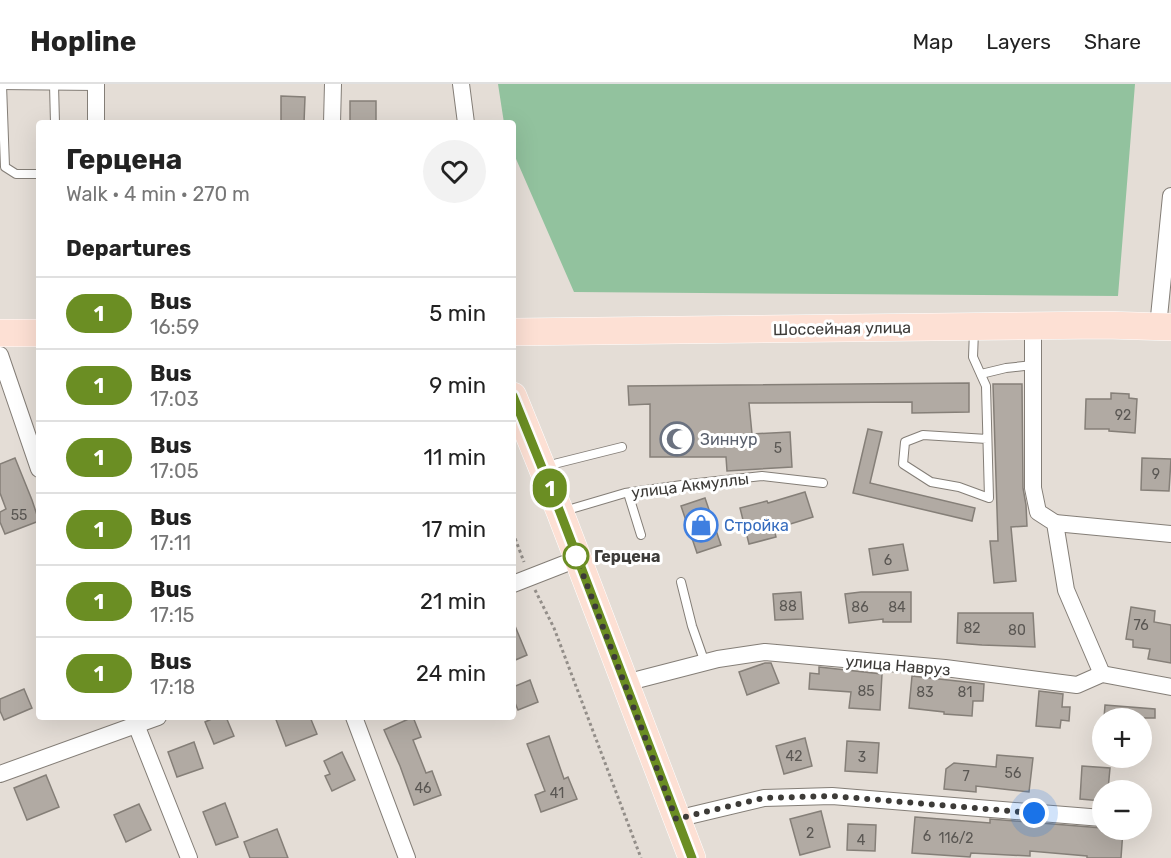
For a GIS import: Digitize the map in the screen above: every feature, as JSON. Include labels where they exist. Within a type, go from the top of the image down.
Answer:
[{"type":"main road","name":"Шоссейная улица","points":[[516,332],[1105,325],[1165,327]]},
{"type":"main road","points":[[0,333],[36,333]]},
{"type":"main road","points":[[516,403],[560,512],[692,858]]},
{"type":"street","points":[[332,120],[333,84]]},
{"type":"street","points":[[462,84],[465,120]]},
{"type":"street","points":[[96,85],[96,120]]},
{"type":"street","points":[[1165,327],[1171,196]]},
{"type":"street","points":[[1033,326],[1033,488],[1038,512],[1055,523],[1171,534]]},
{"type":"street","points":[[0,355],[36,460]]},
{"type":"street","points":[[1055,523],[1066,590],[1102,674],[1171,687]]},
{"type":"street","points":[[516,583],[578,560]]},
{"type":"street","name":"улица Навруз","points":[[625,683],[705,663],[765,652],[945,668],[1077,685],[1102,674]]},
{"type":"street","points":[[355,720],[407,858]]},
{"type":"street","points":[[0,774],[135,721],[189,858]]},
{"type":"street","points":[[676,819],[764,798],[832,796],[1092,817]]},
{"type":"lane","points":[[36,174],[16,174],[5,167],[1,85],[96,85]]},
{"type":"lane","points":[[54,85],[55,120]]},
{"type":"lane","points":[[975,327],[973,357],[986,386],[989,498],[959,487],[931,482],[903,464],[905,442],[923,435],[987,439]]},
{"type":"lane","points":[[981,374],[1033,365]]},
{"type":"lane","points":[[542,467],[622,447]]},
{"type":"lane","name":"улица Акмуллы","points":[[560,512],[628,492],[689,484],[762,476],[823,483]]},
{"type":"lane","points":[[628,492],[641,535]]},
{"type":"lane","points":[[681,582],[692,626],[705,663]]},
{"type":"path","points":[[516,541],[530,578],[554,628],[641,858]]},
{"type":"green space","points":[[498,84],[1135,84],[1118,296],[574,292],[516,159],[516,120],[504,120]]},
{"type":"building","points":[[281,96],[305,97],[304,120],[281,120]]},
{"type":"building","points":[[350,101],[376,101],[376,120],[350,120]]},
{"type":"building","points":[[969,383],[969,412],[912,413],[912,402],[749,403],[752,434],[790,432],[792,467],[727,471],[726,457],[650,457],[650,404],[629,405],[628,386]]},
{"type":"building","points":[[993,384],[1022,384],[1023,488],[1027,526],[1011,527],[1016,581],[994,583],[990,541],[998,541]]},
{"type":"building","points":[[1111,393],[1129,394],[1129,398],[1137,399],[1135,433],[1109,431],[1109,429],[1085,429],[1086,399],[1111,399]]},
{"type":"building","points":[[868,429],[882,432],[870,483],[975,508],[972,521],[853,493]]},
{"type":"building","points":[[15,458],[36,512],[36,522],[5,534],[0,522],[0,512],[6,509],[0,493],[0,464]]},
{"type":"building","points":[[1142,458],[1171,459],[1169,491],[1141,490]]},
{"type":"building","points":[[805,492],[813,517],[774,529],[776,537],[749,544],[740,508],[767,501],[768,503]]},
{"type":"building","name":"Стройка","points":[[705,498],[721,545],[697,553],[681,506]]},
{"type":"building","points":[[903,544],[908,570],[873,575],[869,549]]},
{"type":"building","points":[[801,592],[803,619],[775,620],[773,594]]},
{"type":"building","points":[[911,592],[911,622],[883,622],[883,619],[849,623],[845,594]]},
{"type":"building","points":[[1131,607],[1155,611],[1154,622],[1171,625],[1171,663],[1148,659],[1150,649],[1133,647],[1133,640],[1126,639]]},
{"type":"building","points":[[958,613],[1033,613],[1035,647],[957,643]]},
{"type":"building","points":[[516,628],[527,655],[516,660]]},
{"type":"building","points":[[771,663],[779,683],[747,695],[739,672]]},
{"type":"building","points":[[819,667],[882,674],[880,710],[849,708],[851,692],[809,689],[810,673],[819,674]]},
{"type":"building","points":[[912,676],[984,684],[983,701],[973,701],[972,716],[909,708]]},
{"type":"building","points":[[530,680],[538,702],[518,710],[516,686]]},
{"type":"building","points":[[24,689],[32,708],[4,720],[0,711],[0,699]]},
{"type":"building","points":[[1039,691],[1063,694],[1062,707],[1070,707],[1069,721],[1061,720],[1060,728],[1036,726]]},
{"type":"building","points":[[1105,705],[1142,708],[1105,708]]},
{"type":"building","points":[[1152,709],[1155,709],[1155,718],[1152,718]]},
{"type":"building","points":[[227,720],[234,736],[214,744],[205,722]]},
{"type":"building","points":[[276,720],[311,720],[317,734],[286,746]]},
{"type":"building","points":[[406,720],[414,720],[421,737],[413,740],[426,773],[432,771],[441,795],[414,805],[384,730]]},
{"type":"building","points":[[549,736],[564,779],[568,777],[577,799],[541,812],[535,795],[545,791],[527,744]]},
{"type":"building","points":[[805,738],[812,766],[784,774],[776,746]]},
{"type":"building","points":[[847,741],[879,743],[877,773],[845,771]]},
{"type":"building","points":[[194,742],[203,768],[177,777],[168,752]]},
{"type":"building","points":[[342,752],[355,780],[332,791],[325,776],[330,774],[324,761]]},
{"type":"building","points":[[997,755],[1033,758],[1029,792],[976,786],[976,792],[944,789],[946,769],[954,763],[996,767]]},
{"type":"building","points":[[1082,766],[1110,768],[1109,780],[1092,780],[1092,800],[1080,799]]},
{"type":"building","points":[[46,775],[59,807],[27,820],[14,788]]},
{"type":"building","points":[[225,803],[238,837],[216,845],[203,812]]},
{"type":"building","points":[[139,804],[151,830],[126,842],[114,815]]},
{"type":"building","points":[[821,811],[830,847],[800,855],[790,819]]},
{"type":"building","points":[[915,817],[990,823],[990,819],[1092,827],[1092,840],[1122,840],[1121,858],[1087,858],[1087,856],[1030,851],[1030,856],[971,853],[970,857],[912,853]]},
{"type":"building","points":[[848,824],[876,825],[875,851],[847,850]]},
{"type":"building","points":[[277,829],[288,858],[250,858],[244,842]]},
{"type":"bus line","name":"1","points":[[516,403],[560,512],[692,858]]},
{"type":"place","name":"Зиннур","points":[[677,439]]},
{"type":"place","name":"Стройка","points":[[701,525]]},
{"type":"place","name":"Герцена","points":[[576,556]]},
{"type":"route","points":[[576,556],[676,819],[764,798],[832,796],[1034,813]]}]
